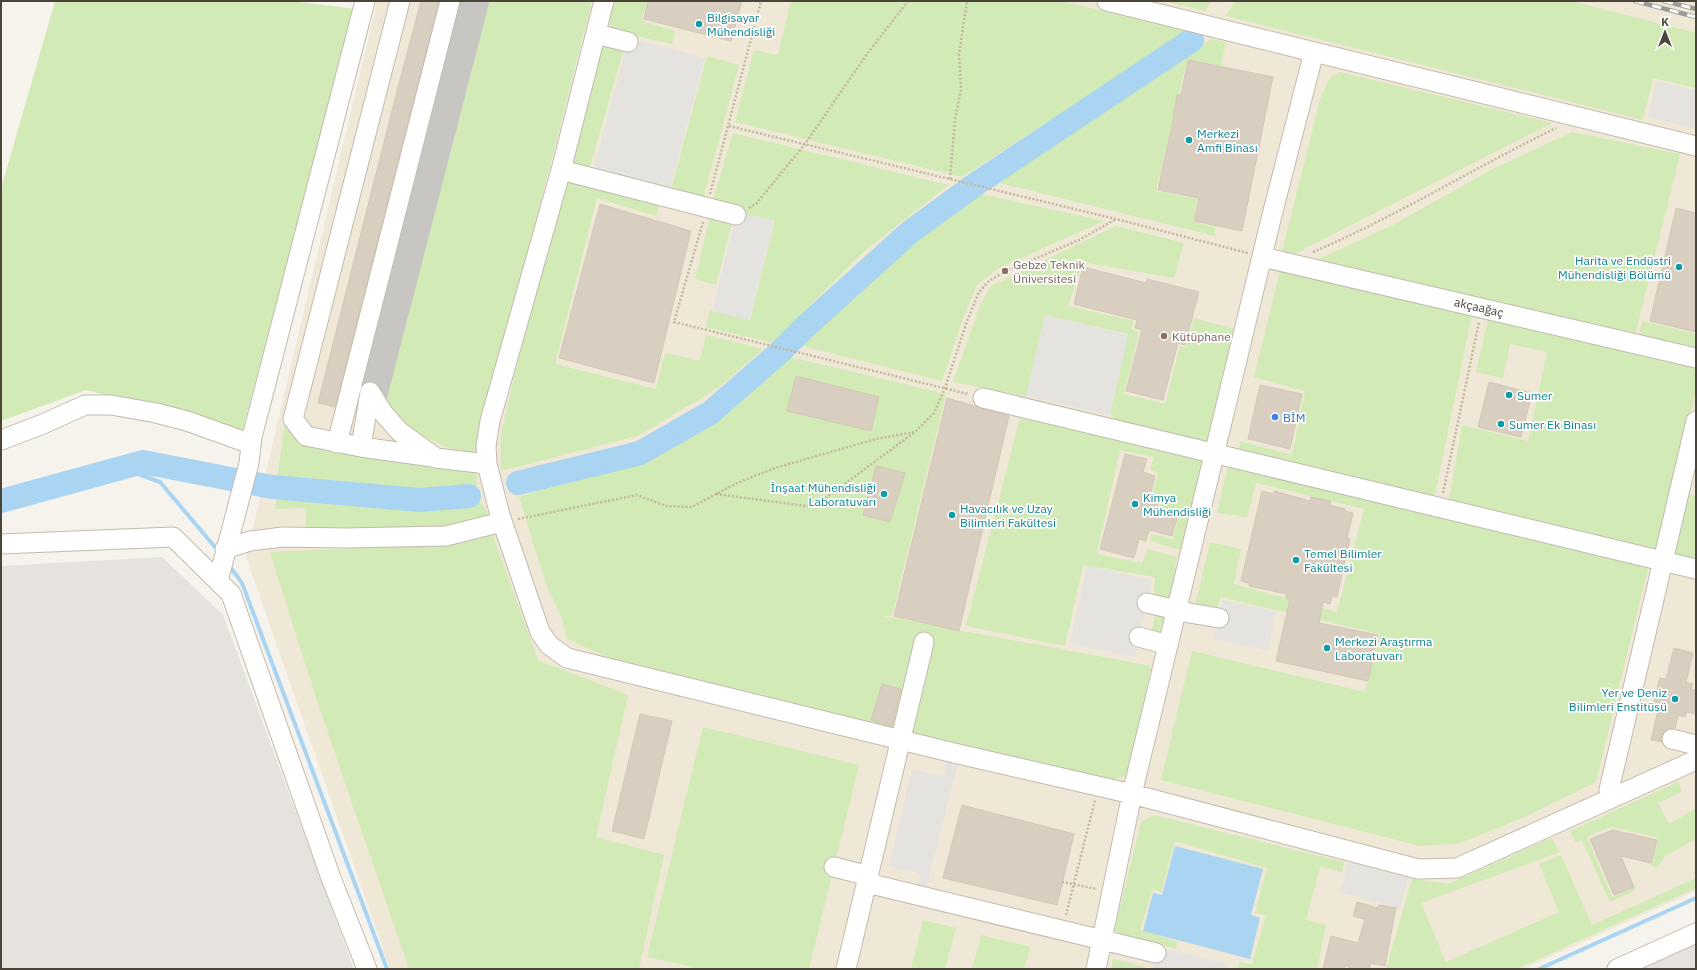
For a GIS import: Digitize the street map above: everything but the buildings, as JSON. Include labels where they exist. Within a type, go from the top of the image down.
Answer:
[{"type":"street","points":[[218,581],[249,463],[251,444],[365,1]]},
{"type":"street","points":[[400,1],[293,419],[306,436],[361,447],[487,464]]},
{"type":"street","points":[[337,443],[450,1]]},
{"type":"street","points":[[604,1],[561,170],[490,421],[486,446],[487,464],[502,522],[540,632],[549,645],[567,658],[901,741],[1132,794],[1418,869],[1457,868],[1696,760]]},
{"type":"street","points":[[1107,1],[1580,116],[1696,146]]},
{"type":"street","points":[[596,34],[628,42]]},
{"type":"street","points":[[1096,969],[1103,941],[1132,794],[1262,257],[1314,52]]},
{"type":"street","points":[[561,170],[707,207],[736,216]]},
{"type":"street","name":"akçaağaç","points":[[1262,257],[1696,358]]},
{"type":"street","points":[[361,447],[370,392],[384,414],[400,432],[436,458]]},
{"type":"street","points":[[983,398],[1100,419],[1214,453],[1696,569]]},
{"type":"street","points":[[1,440],[43,424],[85,405],[111,405],[156,413],[187,421],[251,444]]},
{"type":"street","points":[[1609,790],[1696,421]]},
{"type":"street","points":[[225,550],[250,541],[283,537],[346,538],[446,536],[502,522]]},
{"type":"street","points":[[1,544],[173,537],[231,594],[331,878],[367,969]]},
{"type":"street","points":[[1147,603],[1189,614],[1219,618]]},
{"type":"street","points":[[1139,637],[1168,645]]},
{"type":"street","points":[[846,969],[924,642]]},
{"type":"street","points":[[1672,739],[1696,745]]},
{"type":"street","points":[[834,867],[868,879],[1062,931],[1156,954]]},
{"type":"street","points":[[1617,969],[1696,933]]},
{"type":"path","points":[[761,1],[729,126],[674,322],[983,398]]},
{"type":"path","points":[[736,216],[756,204],[805,144],[867,54],[908,1]]},
{"type":"path","points":[[950,179],[955,120],[961,89],[959,54],[967,1]]},
{"type":"path","points":[[1310,253],[1354,234],[1515,148],[1580,116]]},
{"type":"path","points":[[729,126],[950,179],[1262,257]]},
{"type":"path","points":[[716,494],[807,506],[820,502],[915,432],[934,413],[945,388],[979,292],[989,282],[1004,272],[1079,240],[1116,220]]},
{"type":"path","points":[[1440,507],[1482,308]]},
{"type":"path","points":[[502,522],[637,495],[666,506],[692,507],[716,494],[775,468],[876,438],[915,432]]},
{"type":"path","points":[[1062,931],[1098,786]]},
{"type":"path","points":[[1062,882],[1112,892]]},
{"type":"shaded area","name":"Gebze Teknik Üniversitesi","points":[[377,1],[1696,1],[1696,891],[1523,969],[390,969],[246,557]]},
{"type":"shaded area","points":[[629,38],[705,58],[668,195],[592,174]]},
{"type":"shaded area","points":[[1656,81],[1696,91],[1696,129],[1648,117]]},
{"type":"shaded area","points":[[737,212],[774,221],[749,320],[712,311]]},
{"type":"shaded area","points":[[1045,315],[1128,335],[1109,415],[1026,396]]},
{"type":"shaded area","points":[[162,557],[223,615],[354,969],[1,969],[1,566]]},
{"type":"shaded area","points":[[1087,566],[1152,580],[1135,657],[1070,643]]},
{"type":"shaded area","points":[[1223,600],[1276,612],[1268,651],[1214,639]]},
{"type":"shaded area","points":[[942,759],[964,763],[958,764],[957,767],[927,885],[928,888],[912,887],[916,885],[919,880],[920,876],[918,873],[889,866],[912,769],[941,776],[944,774],[946,764]]},
{"type":"shaded area","points":[[1348,862],[1408,878],[1400,909],[1340,892]]},
{"type":"shaded area","points":[[1696,941],[1696,969],[1632,969]]},
{"type":"shaded area","points":[[1158,947],[1226,964],[1225,969],[1152,969]]},
{"type":"green space","points":[[55,1],[291,1],[356,9],[242,431],[86,390],[1,421],[1,189]]},
{"type":"green space","points":[[485,1],[592,1],[476,455],[446,447],[397,423],[385,399]]},
{"type":"green space","points":[[613,1],[647,1],[642,21],[675,31],[672,44],[614,31],[608,21]]},
{"type":"green space","points":[[791,1],[1062,1],[1188,32],[962,177],[735,122],[754,50],[778,55]]},
{"type":"green space","points":[[1165,1],[1212,1],[1205,11]]},
{"type":"green space","points":[[1235,1],[1571,1],[1696,33],[1696,88],[1653,78],[1643,120],[1226,16]]},
{"type":"green space","points":[[1211,39],[1226,42],[1221,66],[1187,60],[1156,191],[1197,199],[1193,222],[1215,227],[1215,236],[996,182]]},
{"type":"green space","points":[[604,42],[624,48],[589,170],[574,167],[570,159],[597,45]]},
{"type":"green space","points":[[707,56],[739,65],[703,200],[671,190]]},
{"type":"green space","points":[[1340,72],[1552,123],[1290,256],[1281,255],[1320,100],[1330,77]]},
{"type":"green space","points":[[1572,132],[1680,154],[1634,339],[1312,262],[1391,226],[1489,171]]},
{"type":"green space","points":[[733,133],[948,185],[861,254],[773,343],[706,327],[710,310],[750,320],[775,221],[711,206]]},
{"type":"green space","points":[[569,178],[660,202],[656,216],[597,198],[555,364],[656,389],[665,353],[700,361],[706,335],[763,349],[719,387],[640,435],[501,471],[501,435],[516,369],[563,182]]},
{"type":"green space","points":[[976,193],[1104,221],[999,268],[977,285],[963,318],[942,381],[799,345],[914,239]]},
{"type":"green space","points":[[710,217],[732,222],[716,285],[695,279]]},
{"type":"green space","points":[[1116,226],[1184,243],[1174,278],[1083,262],[1068,306],[1134,321],[1132,329],[1139,332],[1124,394],[1165,404],[1180,346],[1186,347],[1194,318],[1239,330],[1209,446],[1113,422],[1113,416],[1110,415],[1128,334],[1045,315],[1026,396],[953,382],[981,303],[991,286]]},
{"type":"green space","points":[[1280,271],[1472,315],[1434,499],[1238,454],[1240,441],[1292,455],[1305,391],[1254,377]]},
{"type":"green space","points":[[1488,320],[1696,367],[1696,389],[1658,550],[1449,501],[1462,425],[1528,441],[1547,352],[1510,344],[1503,378],[1476,372]]},
{"type":"green space","points":[[1642,321],[1696,334],[1696,352],[1638,338]]},
{"type":"green space","points":[[786,356],[946,394],[892,616],[883,616],[1151,666],[1128,775],[1111,780],[809,708],[605,656],[567,639],[561,616],[547,587],[519,497],[646,459],[720,412]]},
{"type":"green space","points":[[1020,418],[1101,433],[1206,458],[1185,551],[1150,541],[1151,534],[1173,539],[1180,512],[1160,507],[1161,497],[1153,493],[1158,472],[1150,470],[1154,457],[1120,450],[1097,554],[1142,563],[1148,549],[1177,557],[1175,568],[1182,568],[1174,601],[1154,595],[1155,577],[1083,565],[1065,646],[966,626]]},
{"type":"green space","points":[[285,423],[299,445],[477,470],[476,488],[422,493],[277,480]]},
{"type":"green space","points":[[1229,461],[1648,568],[1596,782],[1523,818],[1457,844],[1420,846],[1161,780],[1192,651],[1365,692],[1380,634],[1220,597],[1217,610],[1195,606],[1210,542],[1241,549],[1234,584],[1337,612],[1364,509],[1256,483],[1247,517],[1217,513]]},
{"type":"green space","points":[[278,493],[448,507],[480,501],[489,516],[446,527],[306,528],[306,508],[275,509]]},
{"type":"green space","points":[[1686,493],[1696,496],[1696,543],[1694,553],[1696,554],[1696,563],[1671,557]]},
{"type":"green space","points":[[492,534],[538,660],[628,695],[596,837],[664,855],[639,969],[409,969],[316,698],[270,552],[459,544]]},
{"type":"green space","points":[[1156,612],[1170,615],[1166,636],[1151,633]]},
{"type":"green space","points":[[703,727],[859,765],[809,969],[701,969],[647,957]]},
{"type":"green space","points":[[1678,782],[1682,792],[1658,803],[1669,824],[1696,808],[1696,839],[1665,856],[1657,868],[1651,866],[1659,838],[1611,827],[1587,837],[1612,897],[1635,887],[1636,890],[1610,902],[1582,840],[1576,843],[1570,831]]},
{"type":"green space","points":[[1154,815],[1344,862],[1342,872],[1320,867],[1306,920],[1326,925],[1317,969],[1238,969],[1240,962],[1252,964],[1266,915],[1255,913],[1267,868],[1175,841],[1161,892],[1153,889],[1140,930],[1178,942],[1176,949],[1114,932],[1141,822]]},
{"type":"green space","points":[[1551,838],[1560,852],[1421,903],[1446,962],[1559,912],[1539,864],[1561,855],[1592,925],[1696,878],[1696,888],[1517,969],[1386,969],[1412,879],[1448,884]]},
{"type":"green space","points":[[923,920],[956,928],[945,969],[911,969]]},
{"type":"green space","points":[[981,935],[1030,947],[1024,969],[972,969]]},
{"type":"green space","points":[[1113,959],[1145,967],[1145,969],[1111,969]]},
{"type":"water","points":[[1175,846],[1263,869],[1251,915],[1260,918],[1250,959],[1143,931],[1153,893],[1162,895]]},
{"type":"waterway","points":[[518,483],[640,453],[710,413],[781,351],[806,326],[910,232],[976,184],[1192,40]]},
{"type":"waterway","points":[[1,501],[143,462],[272,487],[420,500],[469,496]]},
{"type":"waterway","points":[[122,468],[160,482],[215,547]]},
{"type":"waterway","points":[[231,568],[242,583],[387,969]]},
{"type":"waterway","points":[[1539,969],[1696,898]]},
{"type":"taxiway","points":[[370,392],[471,1]]},
{"type":"railway","points":[[1635,1],[1696,17]]},
{"type":"railway","points":[[1664,1],[1696,9]]},
{"type":"place","name":"Bilgisayar Mühendisliği","points":[[699,24]]},
{"type":"place","name":"Merkezi Amfi Binası","points":[[1189,140]]},
{"type":"place","name":"Harita ve Endüstri Mühendisliği Bölümü","points":[[1679,267]]},
{"type":"place","name":"Gebze Teknik Üniversitesi","points":[[1005,271]]},
{"type":"place","name":"Kütüphane","points":[[1164,336]]},
{"type":"place","name":"Sumer","points":[[1509,395]]},
{"type":"place","name":"BİM","points":[[1275,417]]},
{"type":"place","name":"Sumer Ek Binası","points":[[1501,424]]},
{"type":"place","name":"İnşaat Mühendisliği Laboratuvarı","points":[[884,494]]},
{"type":"place","name":"Kimya Mühendisliği","points":[[1135,504]]},
{"type":"place","name":"Havacılık ve Uzay Bilimleri Fakültesi","points":[[952,515]]},
{"type":"place","name":"Temel Bilimler Fakültesi","points":[[1296,560]]},
{"type":"place","name":"Merkezi Araştırma Laboratuvarı","points":[[1327,648]]},
{"type":"place","name":"Yer ve Deniz Bilimleri Enstitüsü","points":[[1675,699]]}]
